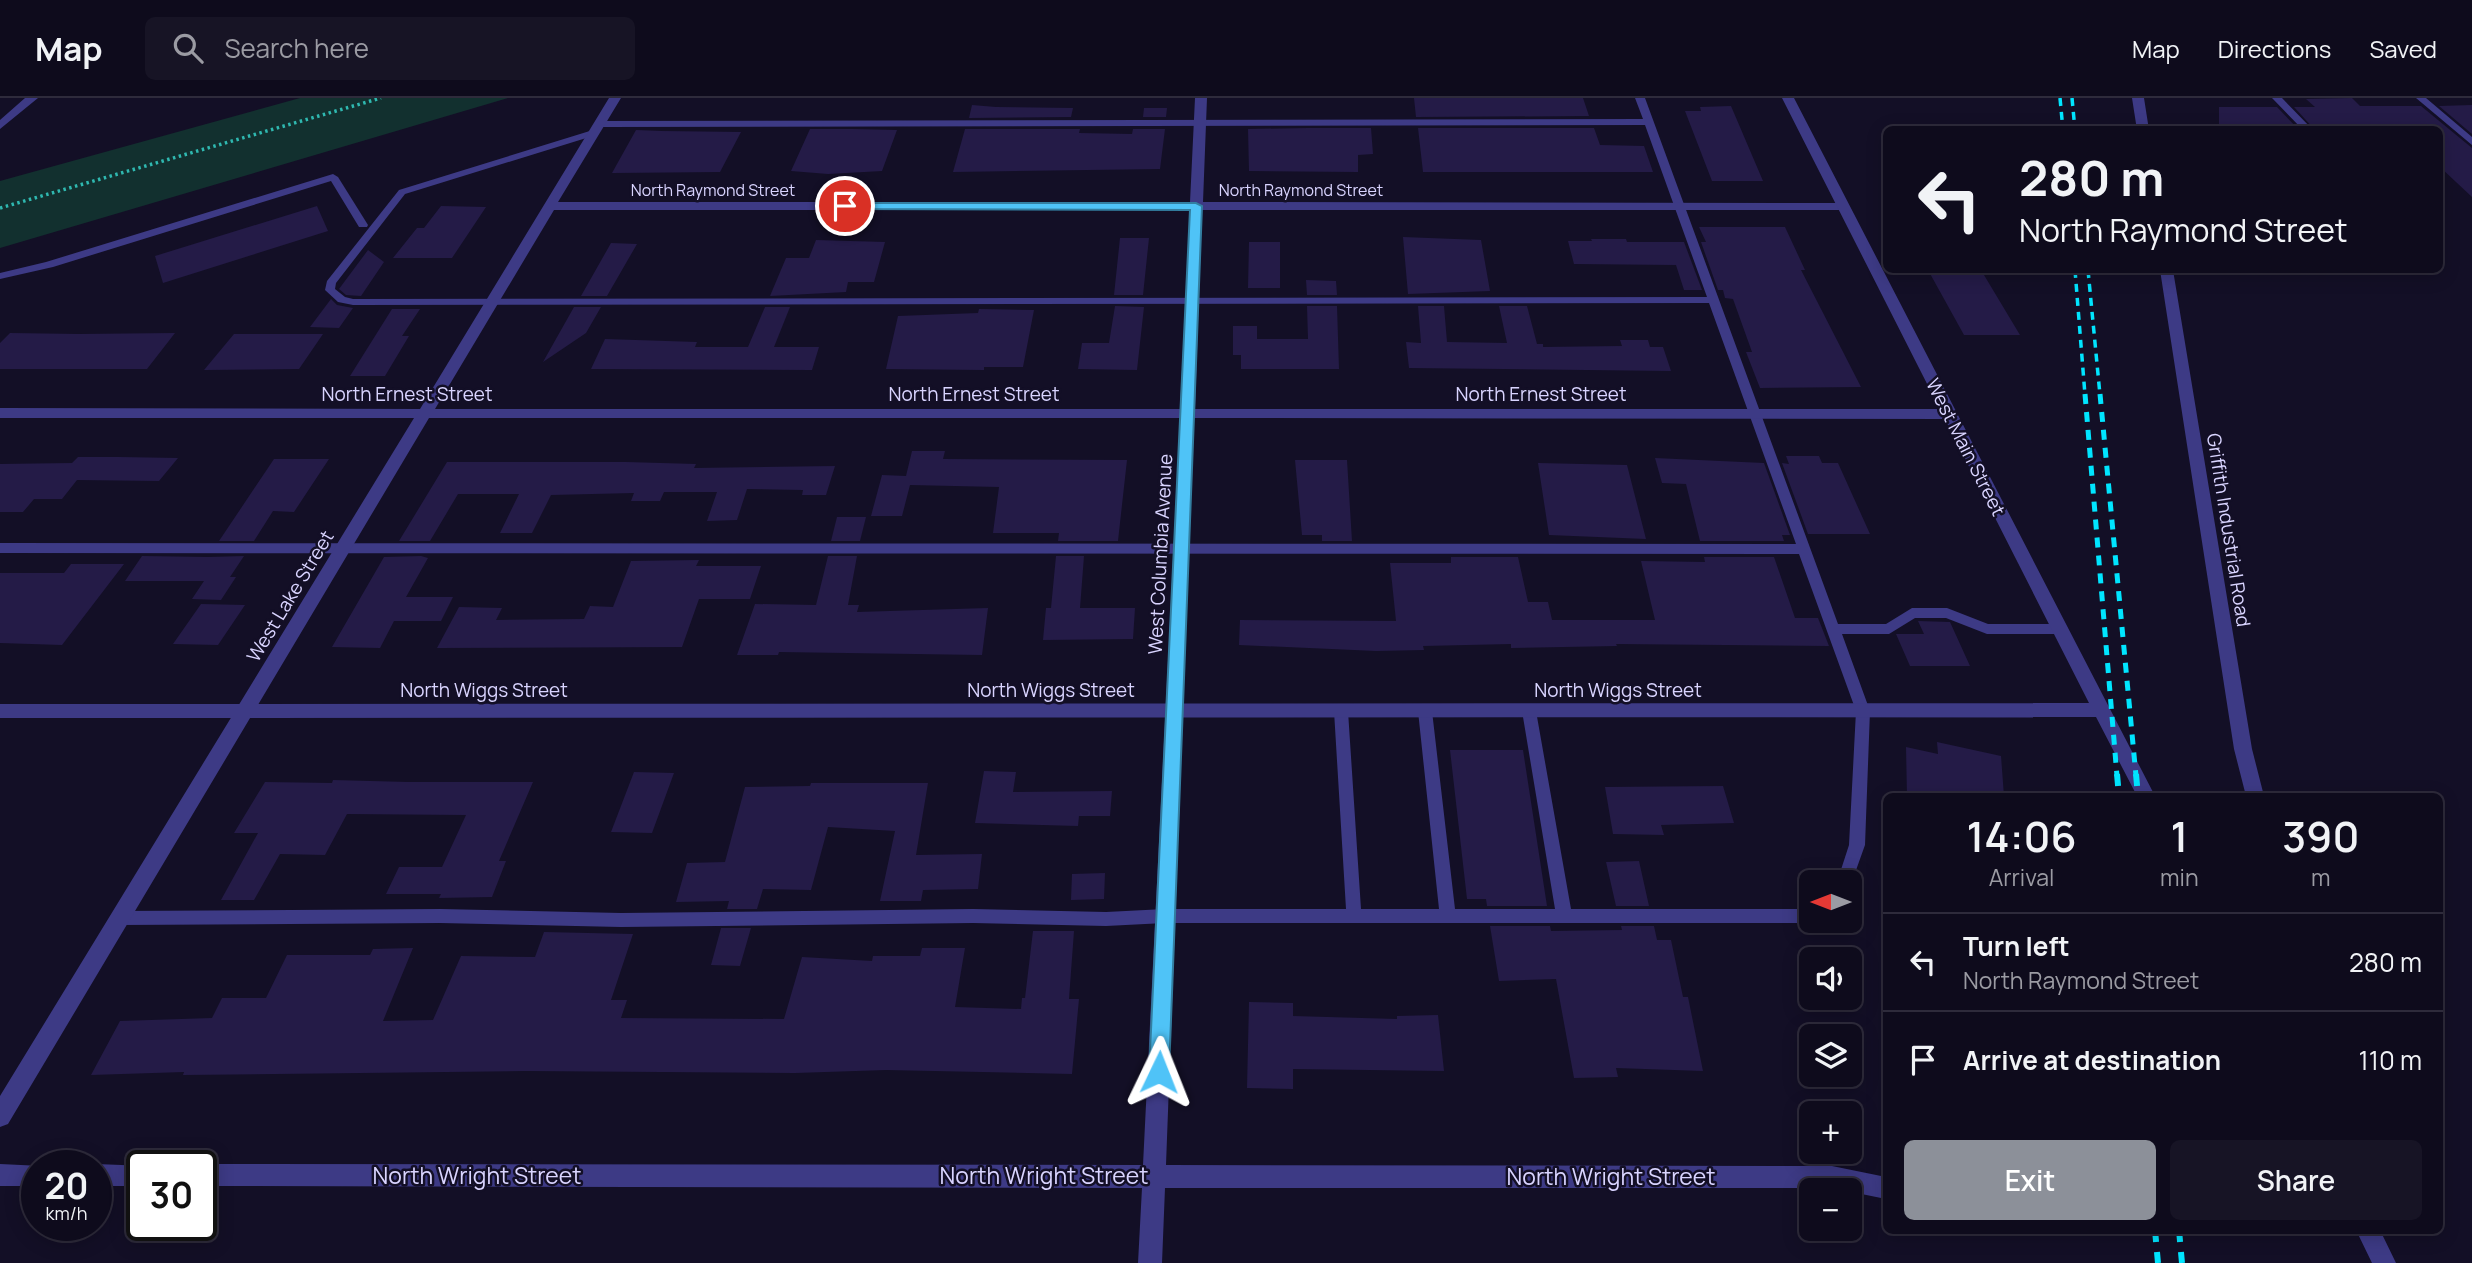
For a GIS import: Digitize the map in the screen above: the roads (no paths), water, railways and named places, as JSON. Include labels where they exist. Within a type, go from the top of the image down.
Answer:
[{"type":"street","points":[[1,124],[32,98]]},
{"type":"street","name":"West Lake Street","points":[[0,1116],[615,98]]},
{"type":"street","name":"West Columbia Avenue","points":[[1150,1263],[1201,98]]},
{"type":"street","name":"West Main Street","points":[[1788,98],[2144,793]]},
{"type":"street","points":[[2138,98],[2142,126]]},
{"type":"street","name":"North Raymond Street","points":[[548,206],[1843,206]]},
{"type":"street","name":"Griffith Industrial Road","points":[[2166,273],[2243,749],[2254,793]]},
{"type":"street","name":"North Ernest Street","points":[[0,413],[1949,414]]},
{"type":"street","name":"North Wiggs Street","points":[[0,711],[2102,710]]},
{"type":"street","points":[[0,1175],[21,1175]]},
{"type":"street","name":"North Wright Street","points":[[217,1175],[1832,1177],[1883,1187]]},
{"type":"street","points":[[2370,1234],[2384,1263]]},
{"type":"lane","points":[[1640,98],[1863,710],[1857,845],[1849,870]]},
{"type":"lane","points":[[2277,98],[2305,126]]},
{"type":"lane","points":[[2421,98],[2472,142]]},
{"type":"lane","points":[[1649,122],[596,129],[402,192],[331,283],[330,290],[342,300],[353,303],[1714,300]]},
{"type":"lane","points":[[0,276],[49,265],[333,177],[363,225]]},
{"type":"lane","points":[[0,548],[1804,549]]},
{"type":"lane","points":[[1834,629],[1889,629],[1912,613],[1947,613],[1987,629],[2060,629]]},
{"type":"lane","points":[[1340,710],[1353,917]]},
{"type":"lane","points":[[1425,710],[1448,917]]},
{"type":"lane","points":[[1530,710],[1564,918]]},
{"type":"lane","points":[[120,918],[440,916],[621,920],[946,916],[1107,919],[1165,916],[1799,916]]},
{"type":"railway","points":[[2060,98],[2063,126]]},
{"type":"railway","points":[[2072,98],[2075,126]]},
{"type":"railway","points":[[2075,273],[2085,395]]},
{"type":"railway","points":[[2088,273],[2100,395]]},
{"type":"railway","points":[[2085,394],[2117,776]]},
{"type":"railway","points":[[2100,394],[2136,776]]},
{"type":"railway","points":[[2117,774],[2119,793]]},
{"type":"railway","points":[[2136,774],[2138,793]]},
{"type":"railway","points":[[2155,1234],[2158,1263]]},
{"type":"railway","points":[[2179,1234],[2182,1263]]}]
